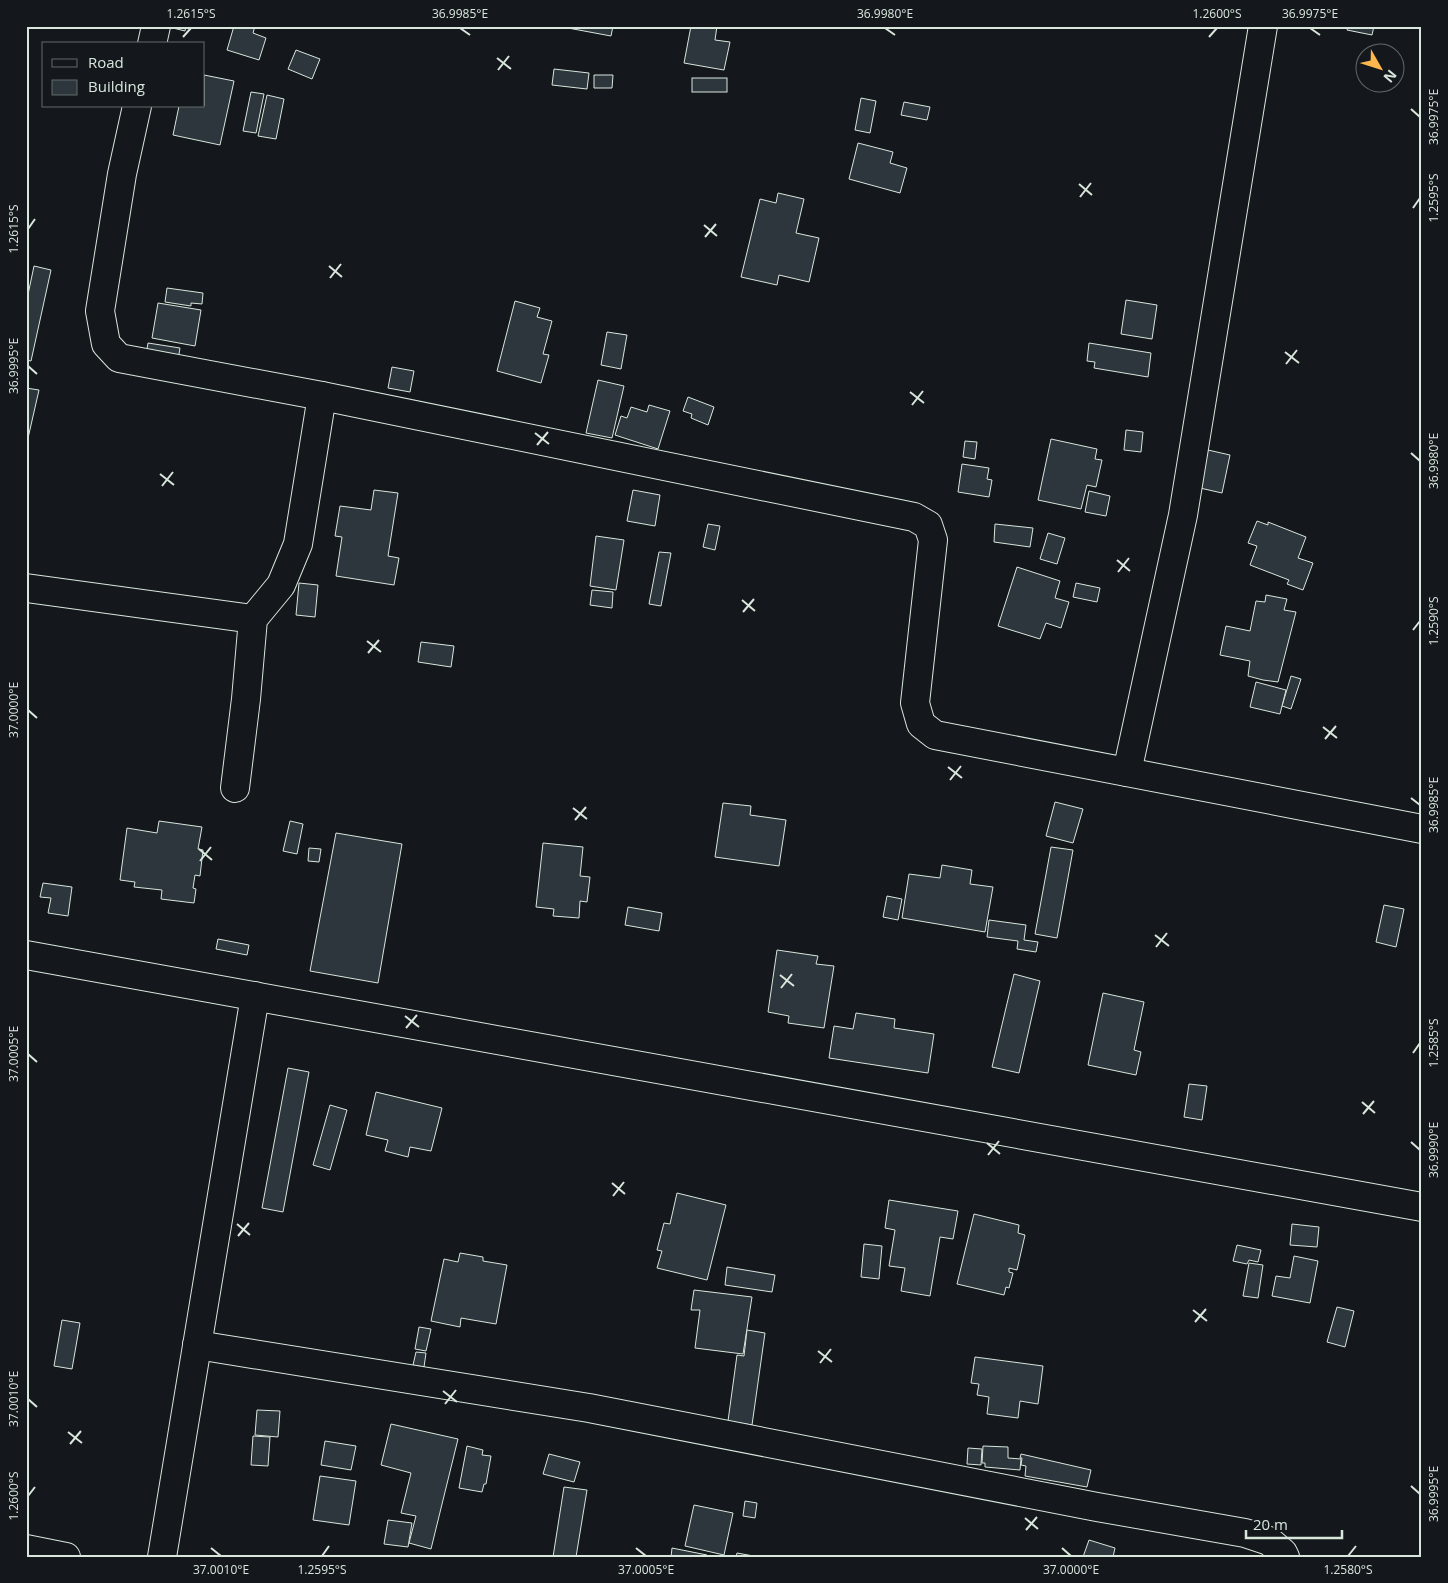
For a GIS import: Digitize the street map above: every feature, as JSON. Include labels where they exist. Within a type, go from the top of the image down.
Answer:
[{"type":"street","points":[[152,42],[156,26]]},
{"type":"street","points":[[1127,772],[1183,515],[1263,26]]},
{"type":"street","points":[[137,108],[122,174],[100,311],[106,344],[119,358],[322,396],[914,517],[928,525],[933,540],[915,703],[921,724],[935,734],[1422,829]]},
{"type":"street","points":[[235,788],[246,699],[253,619],[281,585],[298,544],[322,396]]},
{"type":"street","points":[[26,588],[253,619]]},
{"type":"street","points":[[26,955],[1422,1207]]},
{"type":"street","points":[[162,1557],[255,996]]},
{"type":"street","points":[[197,1345],[588,1408],[1097,1507],[1245,1533],[1269,1541],[1285,1557]]},
{"type":"street","points":[[26,1549],[66,1557]]},
{"type":"building","points":[[165,26],[186,26],[185,31]]},
{"type":"building","points":[[234,26],[255,26],[253,33],[266,38],[259,60],[227,50]]},
{"type":"building","points":[[568,26],[613,26],[611,36],[568,28]]},
{"type":"building","points":[[691,26],[717,26],[715,40],[730,42],[724,70],[684,63]]},
{"type":"building","points":[[1348,26],[1374,26],[1372,35],[1347,30]]},
{"type":"building","points":[[296,50],[320,59],[312,79],[288,69]]},
{"type":"building","points":[[554,69],[589,73],[587,89],[552,85]]},
{"type":"building","points":[[205,75],[234,81],[220,145],[173,135],[179,108],[205,108]]},
{"type":"building","points":[[594,75],[613,75],[612,88],[594,88]]},
{"type":"building","points":[[692,78],[727,78],[727,92],[692,92]]},
{"type":"building","points":[[251,92],[264,94],[256,133],[243,131]]},
{"type":"building","points":[[267,95],[284,99],[276,139],[258,136]]},
{"type":"building","points":[[861,98],[876,101],[870,133],[855,130]]},
{"type":"building","points":[[904,102],[930,107],[927,120],[901,115]]},
{"type":"building","points":[[858,143],[893,152],[890,163],[907,168],[900,193],[849,179]]},
{"type":"building","points":[[778,193],[804,199],[796,233],[819,238],[809,282],[779,275],[777,285],[741,277],[760,199],[776,203]]},
{"type":"building","points":[[34,266],[51,270],[31,361],[26,360],[26,304]]},
{"type":"building","points":[[167,288],[203,293],[202,304],[191,303],[191,306],[165,302]]},
{"type":"building","points":[[1126,300],[1157,305],[1152,339],[1121,334]]},
{"type":"building","points":[[515,301],[540,308],[537,317],[552,321],[543,354],[549,355],[541,383],[497,371]]},
{"type":"building","points":[[158,303],[201,310],[195,346],[152,338]]},
{"type":"building","points":[[607,332],[627,335],[621,369],[601,365]]},
{"type":"building","points":[[148,343],[180,348],[178,360],[146,355]]},
{"type":"building","points":[[1089,343],[1151,353],[1148,377],[1094,368],[1095,362],[1087,361]]},
{"type":"building","points":[[392,367],[414,371],[410,392],[388,388]]},
{"type":"building","points":[[598,380],[624,386],[612,438],[586,433]]},
{"type":"building","points":[[26,388],[39,390],[26,447]]},
{"type":"building","points":[[688,397],[714,407],[708,425],[691,418],[692,414],[683,411]]},
{"type":"building","points":[[649,405],[670,411],[658,449],[615,435],[621,416],[627,418],[631,407],[647,412]]},
{"type":"building","points":[[1126,430],[1143,432],[1141,452],[1124,450]]},
{"type":"building","points":[[1051,439],[1097,449],[1095,459],[1102,460],[1096,487],[1087,485],[1081,509],[1038,500]]},
{"type":"building","points":[[965,441],[977,442],[975,459],[963,457]]},
{"type":"building","points":[[1208,450],[1230,455],[1222,493],[1200,488]]},
{"type":"building","points":[[962,464],[989,468],[987,479],[992,480],[989,497],[958,492]]},
{"type":"building","points":[[374,490],[398,493],[388,556],[399,558],[394,585],[336,576],[342,537],[335,536],[340,506],[371,510]]},
{"type":"building","points":[[633,490],[660,495],[655,526],[627,521]]},
{"type":"building","points":[[1089,491],[1110,496],[1106,516],[1085,512]]},
{"type":"building","points":[[1257,521],[1268,525],[1268,522],[1306,537],[1298,558],[1313,563],[1303,590],[1287,584],[1289,580],[1250,565],[1257,546],[1248,543]]},
{"type":"building","points":[[708,524],[720,526],[715,550],[703,547]]},
{"type":"building","points":[[995,524],[1033,528],[1030,547],[994,542]]},
{"type":"building","points":[[1048,533],[1065,538],[1057,564],[1040,559]]},
{"type":"building","points":[[596,536],[624,540],[616,590],[590,586]]},
{"type":"building","points":[[659,552],[671,553],[661,606],[649,604]]},
{"type":"building","points":[[1017,567],[1060,581],[1055,598],[1069,602],[1061,628],[1046,623],[1040,639],[998,626]]},
{"type":"building","points":[[299,583],[318,585],[315,617],[296,615]]},
{"type":"building","points":[[1076,583],[1100,588],[1097,602],[1073,597]]},
{"type":"building","points":[[592,590],[613,592],[612,608],[590,605]]},
{"type":"building","points":[[1266,595],[1287,599],[1284,610],[1296,612],[1278,682],[1248,676],[1250,661],[1220,655],[1226,626],[1250,631],[1256,601],[1265,602]]},
{"type":"building","points":[[421,642],[454,646],[451,667],[418,662]]},
{"type":"building","points":[[1291,676],[1301,679],[1291,709],[1282,706]]},
{"type":"building","points":[[1256,682],[1286,690],[1280,714],[1250,707]]},
{"type":"building","points":[[1055,802],[1083,809],[1073,843],[1046,836]]},
{"type":"building","points":[[723,803],[751,806],[750,815],[786,820],[779,866],[715,857]]},
{"type":"building","points":[[159,821],[202,827],[198,849],[203,850],[200,876],[195,875],[193,888],[196,889],[194,903],[161,899],[162,890],[134,887],[135,882],[120,880],[127,828],[157,833]]},
{"type":"building","points":[[290,821],[303,824],[297,854],[283,851]]},
{"type":"building","points":[[336,833],[402,844],[378,983],[310,971]]},
{"type":"building","points":[[543,843],[583,847],[580,876],[590,877],[587,902],[580,901],[579,918],[553,916],[554,909],[536,907]]},
{"type":"building","points":[[1051,847],[1073,850],[1057,938],[1035,934]]},
{"type":"building","points":[[309,848],[321,849],[319,862],[308,861]]},
{"type":"building","points":[[942,865],[972,870],[970,884],[993,887],[985,932],[902,918],[909,874],[940,878]]},
{"type":"building","points":[[43,883],[72,887],[68,916],[48,913],[51,898],[40,897]]},
{"type":"building","points":[[887,896],[902,899],[898,920],[883,917]]},
{"type":"building","points":[[1384,905],[1404,909],[1396,947],[1376,942]]},
{"type":"building","points":[[628,907],[662,913],[659,931],[625,925]]},
{"type":"building","points":[[989,920],[1026,925],[1024,940],[1038,942],[1036,952],[1017,949],[1018,941],[987,937]]},
{"type":"building","points":[[218,939],[249,945],[247,955],[216,949]]},
{"type":"building","points":[[777,950],[818,956],[816,964],[834,966],[824,1028],[788,1023],[789,1016],[768,1012]]},
{"type":"building","points":[[1014,974],[1040,981],[1019,1073],[992,1067]]},
{"type":"building","points":[[1103,993],[1144,1002],[1134,1050],[1141,1052],[1136,1075],[1088,1065]]},
{"type":"building","points":[[856,1013],[895,1019],[894,1028],[934,1034],[928,1073],[829,1058],[834,1026],[853,1029]]},
{"type":"building","points":[[288,1068],[309,1072],[283,1212],[262,1208]]},
{"type":"building","points":[[1189,1084],[1207,1086],[1202,1120],[1184,1117]]},
{"type":"building","points":[[376,1092],[442,1108],[431,1151],[410,1147],[408,1157],[385,1151],[388,1140],[366,1135]]},
{"type":"building","points":[[330,1105],[347,1110],[330,1170],[313,1165]]},
{"type":"building","points":[[677,1193],[726,1205],[707,1280],[657,1268],[662,1251],[657,1250],[664,1223],[670,1224]]},
{"type":"building","points":[[889,1200],[958,1211],[953,1239],[940,1237],[930,1296],[901,1291],[905,1268],[889,1266],[895,1230],[885,1228]]},
{"type":"building","points":[[974,1214],[1019,1225],[1018,1233],[1025,1235],[1017,1270],[1009,1268],[1009,1272],[1013,1273],[1009,1288],[1006,1287],[1004,1295],[957,1284]]},
{"type":"building","points":[[1292,1224],[1319,1227],[1317,1247],[1290,1245]]},
{"type":"building","points":[[864,1244],[882,1246],[879,1279],[861,1277]]},
{"type":"building","points":[[1237,1245],[1261,1250],[1258,1262],[1249,1260],[1247,1264],[1233,1261]]},
{"type":"building","points":[[460,1253],[483,1257],[483,1261],[507,1265],[496,1324],[461,1318],[460,1327],[431,1321],[444,1259],[458,1262]]},
{"type":"building","points":[[1294,1256],[1318,1261],[1310,1303],[1272,1296],[1276,1276],[1290,1278]]},
{"type":"building","points":[[1249,1263],[1263,1265],[1258,1298],[1243,1296]]},
{"type":"building","points":[[727,1267],[775,1275],[772,1292],[725,1285]]},
{"type":"building","points":[[694,1290],[752,1297],[743,1354],[695,1348],[700,1310],[691,1310]]},
{"type":"building","points":[[1337,1307],[1354,1311],[1345,1347],[1327,1342]]},
{"type":"building","points":[[62,1320],[80,1323],[72,1369],[54,1366]]},
{"type":"building","points":[[419,1327],[431,1329],[426,1351],[415,1349]]},
{"type":"building","points":[[747,1330],[765,1333],[752,1425],[728,1421],[737,1355],[744,1356]]},
{"type":"building","points":[[416,1352],[426,1353],[424,1367],[413,1365]]},
{"type":"building","points":[[975,1357],[1043,1366],[1038,1404],[1020,1401],[1018,1418],[987,1414],[989,1397],[977,1395],[979,1384],[971,1383]]},
{"type":"building","points":[[257,1410],[280,1411],[278,1437],[255,1435]]},
{"type":"building","points":[[391,1424],[458,1439],[431,1549],[409,1543],[416,1516],[401,1513],[411,1473],[381,1465]]},
{"type":"building","points":[[253,1436],[270,1437],[268,1466],[251,1465]]},
{"type":"building","points":[[325,1441],[356,1446],[351,1470],[321,1465]]},
{"type":"building","points":[[467,1446],[483,1450],[482,1455],[491,1456],[486,1484],[484,1484],[482,1492],[459,1488]]},
{"type":"building","points":[[983,1446],[1008,1447],[1008,1458],[1021,1459],[1020,1470],[985,1467],[985,1463],[982,1463]]},
{"type":"building","points":[[968,1448],[982,1449],[981,1465],[967,1464]]},
{"type":"building","points":[[549,1454],[580,1462],[574,1482],[543,1474]]},
{"type":"building","points":[[1021,1454],[1091,1470],[1087,1487],[1025,1476],[1026,1466],[1021,1465]]},
{"type":"building","points":[[320,1476],[356,1481],[349,1525],[313,1520]]},
{"type":"building","points":[[564,1487],[587,1490],[576,1557],[553,1557]]},
{"type":"building","points":[[745,1501],[757,1503],[755,1518],[743,1516]]},
{"type":"building","points":[[694,1505],[733,1513],[724,1555],[685,1546]]},
{"type":"building","points":[[388,1520],[412,1523],[408,1547],[384,1544]]},
{"type":"building","points":[[1089,1540],[1115,1548],[1113,1557],[1083,1557]]},
{"type":"building","points":[[672,1548],[707,1555],[706,1557],[671,1557]]},
{"type":"building","points":[[737,1553],[759,1557],[736,1557]]}]
